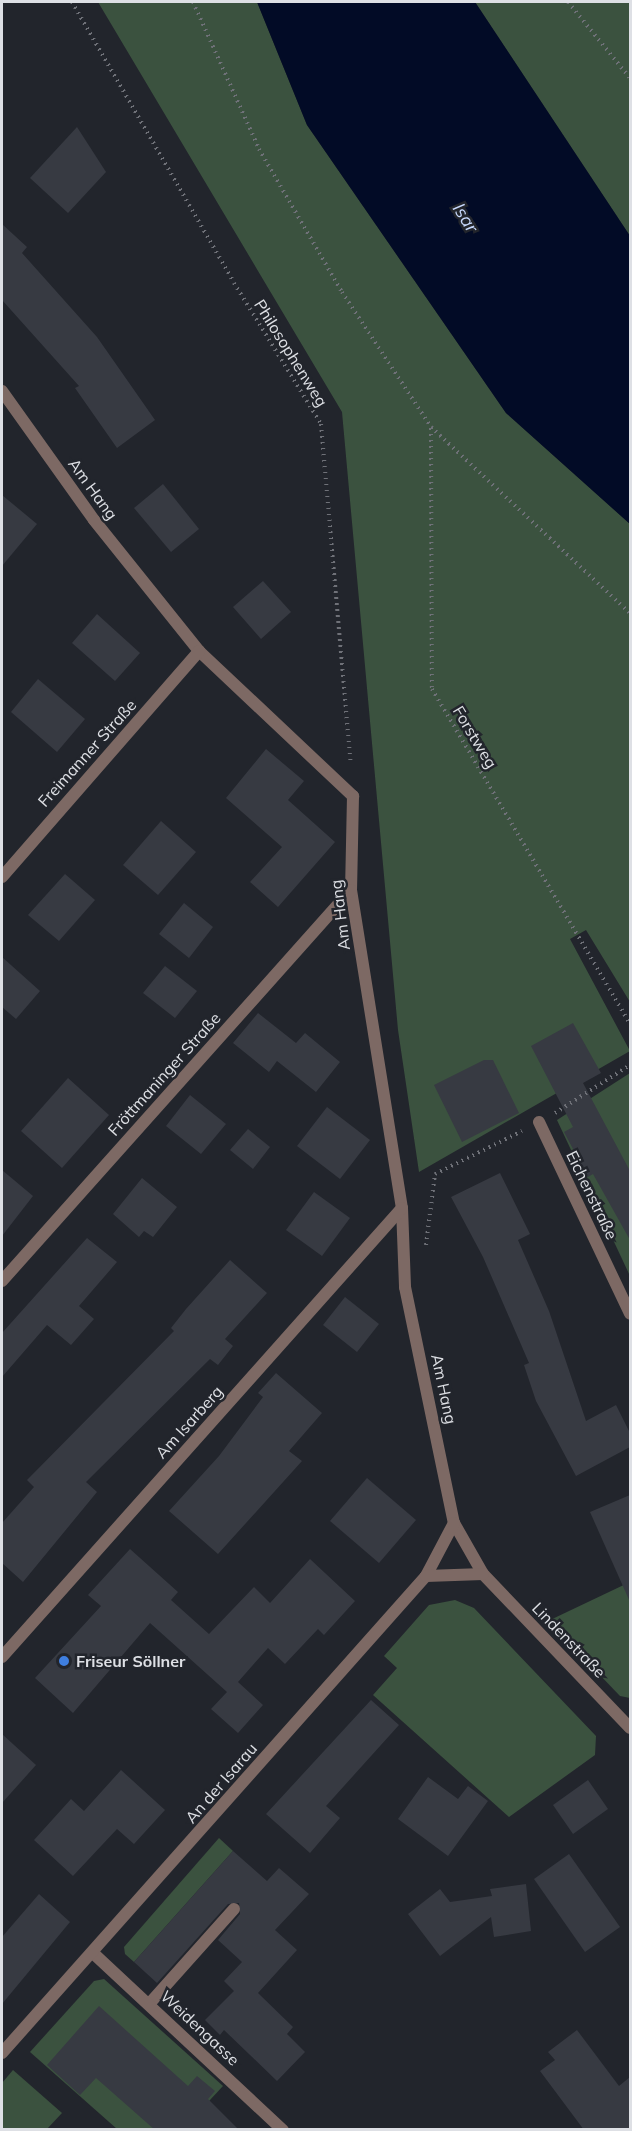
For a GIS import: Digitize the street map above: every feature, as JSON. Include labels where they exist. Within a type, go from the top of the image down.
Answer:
[{"type":"street","name":"Am Hang","points":[[2,392],[94,520],[199,651],[353,796],[351,890],[402,1208],[405,1287],[454,1523],[483,1574]]},
{"type":"street","name":"Freimanner Straße","points":[[2,878],[199,651]]},
{"type":"street","name":"Fröttmaninger Straße","points":[[2,1281],[351,890]]},
{"type":"street","name":"Eichenstraße","points":[[539,1122],[630,1314]]},
{"type":"street","name":"Am Isarberg","points":[[2,1657],[402,1208]]},
{"type":"street","points":[[454,1523],[426,1576],[483,1574]]},
{"type":"street","name":"Lindenstraße","points":[[483,1574],[630,1728]]},
{"type":"street","name":"An der Isarau","points":[[2,2053],[426,1576]]},
{"type":"street","points":[[150,2003],[234,1909]]},
{"type":"street","name":"Weidengasse","points":[[93,1953],[150,2003],[283,2130]]},
{"type":"path","name":"Philosophenweg","points":[[72,2],[234,283],[321,424],[353,796]]},
{"type":"path","points":[[193,2],[259,149],[342,292],[431,427],[630,613]]},
{"type":"path","points":[[568,2],[630,78]]},
{"type":"path","name":"Forstweg","points":[[431,427],[432,689],[630,1024]]},
{"type":"path","points":[[424,1253],[435,1174],[539,1122],[630,1065]]},
{"type":"green space","points":[[98,2],[257,2],[307,125],[506,413],[630,524],[630,1002],[586,930],[570,939],[630,1051],[419,1172],[398,1030],[342,412]]},
{"type":"green space","points":[[475,2],[630,2],[630,236]]},
{"type":"green space","points":[[630,1073],[630,1276],[557,1120]]},
{"type":"green space","points":[[630,1582],[630,1698],[620,1696],[548,1621]]},
{"type":"green space","points":[[455,1600],[474,1608],[596,1736],[595,1755],[509,1817],[373,1695],[397,1668],[384,1656],[429,1605]]},
{"type":"green space","points":[[219,1838],[233,1851],[134,1962],[125,1954],[124,1947]]},
{"type":"green space","points":[[104,1979],[223,2086],[183,2129],[117,2129],[30,2052],[94,1981]]},
{"type":"green space","points":[[13,2070],[62,2113],[47,2129],[2,2129],[2,2083]]},
{"type":"water","name":"Isar","points":[[257,2],[475,2],[630,236],[630,524],[506,413],[307,125]]},
{"type":"building","points":[[77,127],[106,172],[68,213],[30,178]]},
{"type":"building","points":[[2,224],[27,247],[22,253],[97,337],[155,420],[117,448],[75,388],[79,386],[2,300]]},
{"type":"building","points":[[163,484],[199,529],[171,552],[134,508]]},
{"type":"building","points":[[2,495],[37,524],[2,566]]},
{"type":"building","points":[[263,581],[291,612],[261,639],[233,607]]},
{"type":"building","points":[[97,614],[140,653],[115,681],[72,643]]},
{"type":"building","points":[[38,679],[85,719],[57,752],[11,712]]},
{"type":"building","points":[[266,749],[304,781],[288,800],[335,842],[278,907],[250,882],[282,847],[226,798]]},
{"type":"building","points":[[161,821],[196,852],[158,895],[123,865]]},
{"type":"building","points":[[65,874],[95,900],[59,941],[28,915]]},
{"type":"building","points":[[184,903],[213,927],[189,958],[159,934]]},
{"type":"building","points":[[2,957],[40,991],[16,1019],[2,1007]]},
{"type":"building","points":[[165,966],[197,991],[175,1018],[143,993]]},
{"type":"building","points":[[258,1013],[296,1043],[305,1033],[340,1062],[316,1092],[277,1061],[269,1072],[233,1043]]},
{"type":"building","points":[[573,1023],[601,1073],[583,1083],[630,1171],[630,1240],[593,1174],[588,1177],[564,1132],[573,1127],[531,1046]]},
{"type":"building","points":[[484,1060],[493,1060],[519,1113],[462,1142],[434,1085]]},
{"type":"building","points":[[68,1078],[109,1115],[62,1168],[21,1131]]},
{"type":"building","points":[[190,1095],[226,1124],[201,1154],[166,1126]]},
{"type":"building","points":[[327,1107],[370,1140],[340,1179],[297,1146]]},
{"type":"building","points":[[248,1129],[270,1147],[253,1169],[230,1150]]},
{"type":"building","points":[[2,1170],[33,1196],[2,1236]]},
{"type":"building","points":[[500,1173],[530,1234],[518,1240],[549,1311],[586,1421],[616,1405],[630,1433],[630,1447],[576,1476],[536,1401],[524,1365],[529,1363],[483,1257],[451,1197]]},
{"type":"building","points":[[142,1178],[177,1207],[153,1237],[144,1231],[139,1237],[113,1214]]},
{"type":"building","points":[[314,1192],[350,1218],[322,1256],[286,1230]]},
{"type":"building","points":[[87,1238],[117,1262],[79,1306],[94,1319],[71,1345],[47,1325],[2,1377],[2,1333]]},
{"type":"building","points":[[230,1260],[267,1293],[225,1339],[233,1346],[218,1365],[210,1359],[86,1482],[97,1492],[23,1582],[2,1563],[2,1523],[34,1487],[27,1480],[174,1331],[171,1328]]},
{"type":"building","points":[[345,1297],[379,1324],[357,1352],[323,1325]]},
{"type":"building","points":[[276,1373],[322,1413],[289,1451],[302,1461],[218,1554],[169,1511],[219,1456],[263,1397],[258,1393]]},
{"type":"building","points":[[367,1478],[416,1520],[379,1563],[330,1521]]},
{"type":"building","points":[[630,1495],[630,1602],[590,1512]]},
{"type":"building","points":[[130,1549],[178,1592],[171,1600],[209,1634],[254,1587],[270,1603],[310,1559],[355,1601],[324,1635],[318,1629],[285,1664],[268,1648],[238,1682],[263,1705],[238,1733],[211,1709],[227,1692],[150,1623],[73,1713],[35,1678],[101,1606],[88,1595]]},
{"type":"building","points":[[371,1700],[399,1725],[326,1806],[340,1818],[310,1853],[266,1814]]},
{"type":"building","points":[[2,1734],[36,1765],[2,1803]]},
{"type":"building","points":[[121,1770],[165,1810],[134,1844],[117,1829],[73,1876],[34,1840],[71,1799],[84,1811]]},
{"type":"building","points":[[428,1777],[458,1799],[468,1786],[488,1801],[448,1856],[398,1819]]},
{"type":"building","points":[[588,1780],[608,1809],[573,1834],[553,1805]]},
{"type":"building","points":[[233,1851],[267,1881],[279,1868],[309,1894],[275,1930],[297,1950],[258,1993],[293,2027],[287,2034],[305,2052],[277,2081],[224,2030],[220,2035],[205,2020],[234,1991],[224,1981],[242,1962],[218,1940],[240,1914],[239,1903],[228,1904],[157,1983],[134,1962]]},
{"type":"building","points":[[569,1854],[620,1927],[585,1952],[534,1879]]},
{"type":"building","points":[[526,1884],[531,1931],[494,1937],[491,1917],[440,1956],[408,1914],[440,1889],[450,1902],[492,1896],[490,1889]]},
{"type":"building","points":[[39,1894],[70,1922],[2,2004],[2,1937]]},
{"type":"building","points":[[99,2006],[188,2086],[197,2076],[215,2091],[208,2099],[239,2130],[155,2130],[96,2078],[80,2095],[47,2065]]},
{"type":"building","points":[[577,2030],[619,2086],[630,2077],[630,2130],[584,2130],[540,2071],[555,2060],[548,2052]]},
{"type":"place","name":"Friseur Söllner","points":[[64,1661]]}]
